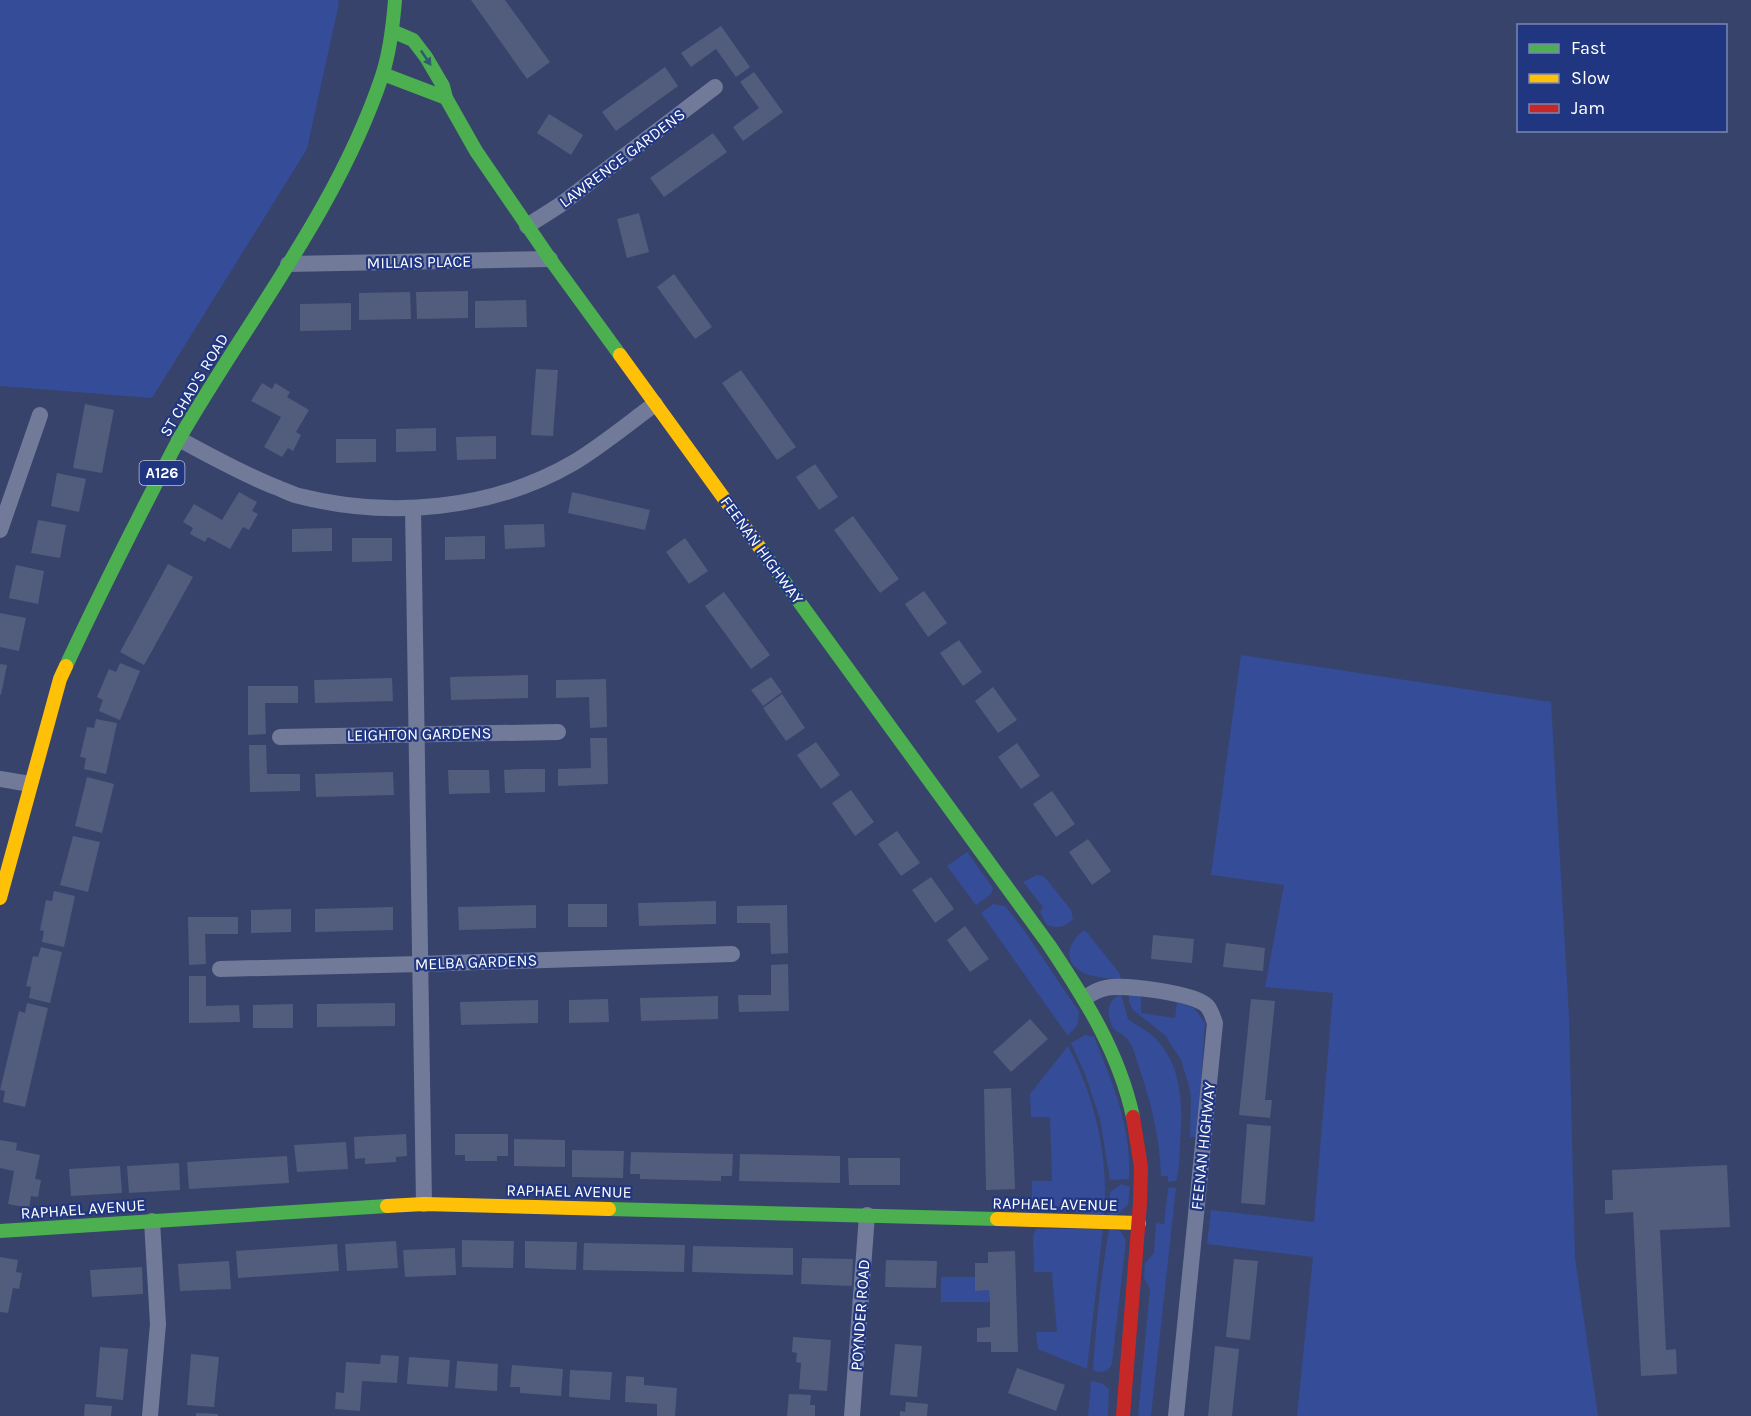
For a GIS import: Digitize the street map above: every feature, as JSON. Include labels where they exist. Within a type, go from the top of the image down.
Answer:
[{"type":"street","name":"ST CHAD'S ROAD","points":[[0,898],[60,679],[103,588],[180,439],[288,264],[359,135],[383,75],[393,32],[395,0]]},
{"type":"street","name":"FEENAN HIGHWAY","points":[[393,32],[412,40],[426,57],[476,151],[526,226],[1049,945],[1101,1026],[1132,1108],[1141,1167],[1139,1223],[1133,1269],[1123,1416]]},
{"type":"street","points":[[383,75],[446,98]]},
{"type":"street","name":"LAWRENCE GARDENS","points":[[526,226],[560,205],[715,87]]},
{"type":"street","name":"MILLAIS PLACE","points":[[288,264],[550,260]]},
{"type":"street","points":[[180,439],[248,475],[298,496],[360,506],[413,508],[468,503],[526,485],[573,463],[655,404]]},
{"type":"street","points":[[0,530],[40,415]]},
{"type":"street","points":[[413,508],[423,1204]]},
{"type":"street","name":"LEIGHTON GARDENS","points":[[280,737],[558,732]]},
{"type":"street","points":[[0,778],[30,784]]},
{"type":"street","name":"MELBA GARDENS","points":[[220,969],[732,954]]},
{"type":"street","name":"FEENAN HIGHWAY","points":[[1084,998],[1100,989],[1116,987],[1190,996],[1207,1005],[1215,1023],[1176,1416]]},
{"type":"street","name":"RAPHAEL AVENUE","points":[[0,1231],[423,1204],[1139,1223]]},
{"type":"street","name":"POYNDER ROAD","points":[[852,1416],[867,1215]]},
{"type":"street","points":[[150,1416],[158,1324],[152,1221]]},
{"type":"shaded area","points":[[0,0],[338,0],[307,149],[152,398],[0,386]]},
{"type":"shaded area","points":[[1241,655],[1551,702],[1569,1017],[1575,1258],[1598,1416],[1297,1416],[1313,1257],[1207,1244],[1211,1210],[1314,1222],[1333,993],[1265,987],[1284,885],[1211,875]]},
{"type":"shaded area","points":[[967,852],[993,888],[991,894],[976,905],[947,866]]},
{"type":"shaded area","points":[[1037,875],[1047,880],[1071,910],[1073,919],[1067,924],[1058,927],[1047,925],[1040,912],[1043,907],[1023,882]]},
{"type":"shaded area","points":[[993,904],[1005,906],[1024,930],[1079,1012],[1078,1024],[1068,1036],[981,913]]},
{"type":"shaded area","points":[[1085,930],[1120,974],[1121,980],[1089,975],[1074,966],[1069,954],[1070,948],[1078,935]]},
{"type":"shaded area","points":[[1121,994],[1128,1019],[1155,1038],[1171,1061],[1176,1074],[1181,1116],[1180,1158],[1176,1181],[1168,1182],[1168,1176],[1161,1176],[1154,1120],[1135,1053],[1128,1040],[1114,1029],[1110,1022],[1110,1006],[1113,1000]]},
{"type":"shaded area","points":[[1129,994],[1141,994],[1141,1013],[1175,1018],[1177,1002],[1194,1008],[1205,1023],[1197,1137],[1190,1137],[1191,1097],[1181,1060],[1165,1035],[1133,1010],[1129,1002]]},
{"type":"shaded area","points":[[1085,1035],[1094,1037],[1120,1106],[1127,1142],[1129,1179],[1110,1180],[1100,1119],[1085,1074],[1071,1043]]},
{"type":"shaded area","points":[[1068,1046],[1086,1086],[1098,1128],[1104,1171],[1104,1215],[1032,1208],[1032,1181],[1052,1181],[1050,1117],[1031,1117],[1030,1094]]},
{"type":"shaded area","points":[[1121,1184],[1130,1187],[1128,1205],[1118,1214],[1109,1215],[1110,1192]]},
{"type":"shaded area","points":[[1170,1187],[1176,1188],[1151,1416],[1138,1416],[1150,1289],[1144,1278],[1145,1263],[1154,1253],[1156,1223],[1164,1224]]},
{"type":"shaded area","points":[[1036,1229],[1103,1229],[1087,1369],[1038,1349],[1036,1332],[1057,1332],[1052,1272],[1034,1272],[1033,1236]]},
{"type":"shaded area","points":[[1109,1229],[1120,1231],[1126,1240],[1112,1364],[1104,1372],[1098,1372],[1093,1370],[1094,1352]]},
{"type":"shaded area","points":[[941,1277],[975,1277],[975,1290],[989,1290],[990,1302],[941,1302]]},
{"type":"shaded area","points":[[1091,1382],[1109,1389],[1108,1416],[1088,1416]]},
{"type":"building","points":[[471,0],[505,0],[550,62],[527,79]]},
{"type":"building","points":[[721,26],[750,67],[736,77],[716,49],[691,67],[681,53]]},
{"type":"building","points":[[665,67],[678,86],[616,131],[602,112]]},
{"type":"building","points":[[754,72],[783,112],[743,141],[733,127],[759,108],[740,82]]},
{"type":"building","points":[[549,114],[583,135],[571,155],[537,133]]},
{"type":"building","points":[[713,133],[727,152],[664,197],[650,178]]},
{"type":"building","points":[[639,213],[649,252],[627,258],[617,219]]},
{"type":"building","points":[[674,274],[712,327],[695,339],[657,287]]},
{"type":"building","points":[[468,291],[468,318],[417,319],[416,292]]},
{"type":"building","points":[[410,292],[411,319],[359,320],[359,293]]},
{"type":"building","points":[[526,300],[527,327],[475,328],[475,301]]},
{"type":"building","points":[[351,303],[351,330],[300,331],[300,304]]},
{"type":"building","points":[[536,369],[558,370],[553,436],[531,435]]},
{"type":"building","points":[[741,370],[796,447],[777,460],[722,383]]},
{"type":"building","points":[[262,383],[272,389],[275,383],[290,392],[287,397],[309,410],[296,432],[301,435],[293,451],[288,448],[282,457],[264,447],[281,417],[251,401]]},
{"type":"building","points":[[85,404],[114,410],[102,473],[73,468]]},
{"type":"building","points":[[436,428],[436,451],[396,452],[396,429]]},
{"type":"building","points":[[496,436],[496,459],[457,460],[456,437]]},
{"type":"building","points":[[336,439],[376,439],[376,462],[336,463]]},
{"type":"building","points":[[815,464],[838,497],[819,510],[796,477]]},
{"type":"building","points":[[57,473],[86,479],[79,512],[51,506]]},
{"type":"building","points":[[239,492],[257,502],[252,511],[258,514],[249,530],[243,527],[230,549],[208,537],[205,542],[190,534],[193,528],[183,522],[194,504],[222,520]]},
{"type":"building","points":[[572,492],[650,510],[645,530],[568,513]]},
{"type":"building","points":[[853,516],[899,579],[880,593],[834,530]]},
{"type":"building","points":[[38,520],[66,525],[60,558],[31,553]]},
{"type":"building","points":[[544,524],[545,547],[505,549],[504,525]]},
{"type":"building","points":[[332,528],[332,551],[292,552],[292,529]]},
{"type":"building","points":[[485,536],[485,559],[445,560],[445,537]]},
{"type":"building","points":[[352,538],[392,538],[392,561],[352,562]]},
{"type":"building","points":[[685,538],[708,571],[689,584],[666,552]]},
{"type":"building","points":[[168,564],[193,577],[144,665],[120,652]]},
{"type":"building","points":[[16,565],[44,571],[38,604],[9,598]]},
{"type":"building","points":[[924,591],[947,623],[928,637],[905,604]]},
{"type":"building","points":[[724,592],[770,655],[751,669],[705,606]]},
{"type":"building","points":[[0,613],[26,618],[19,651],[0,647]]},
{"type":"building","points":[[959,640],[982,672],[963,686],[940,653]]},
{"type":"building","points":[[120,663],[140,671],[120,720],[99,711],[103,700],[97,697],[109,669],[116,672]]},
{"type":"building","points":[[0,664],[7,665],[1,695],[0,694]]},
{"type":"building","points":[[528,675],[528,698],[451,700],[450,677]]},
{"type":"building","points":[[771,677],[782,692],[763,706],[751,690]]},
{"type":"building","points":[[392,678],[393,701],[315,703],[314,680]]},
{"type":"building","points":[[606,679],[607,727],[590,728],[589,697],[556,698],[556,680]]},
{"type":"building","points":[[248,686],[298,686],[298,703],[265,703],[266,734],[248,735]]},
{"type":"building","points":[[993,687],[1017,720],[998,733],[975,701]]},
{"type":"building","points":[[782,694],[805,728],[786,741],[763,708]]},
{"type":"building","points":[[96,719],[117,723],[106,774],[84,769],[86,758],[80,757],[87,727],[94,728]]},
{"type":"building","points":[[590,738],[607,738],[608,784],[558,786],[558,769],[591,768]]},
{"type":"building","points":[[816,742],[840,775],[821,789],[797,755]]},
{"type":"building","points":[[1017,743],[1040,776],[1021,789],[998,757]]},
{"type":"building","points":[[249,745],[266,745],[267,774],[300,774],[300,791],[250,792]]},
{"type":"building","points":[[545,769],[545,792],[505,793],[504,770]]},
{"type":"building","points":[[448,770],[489,770],[490,793],[449,794]]},
{"type":"building","points":[[393,772],[394,795],[316,797],[315,774]]},
{"type":"building","points":[[87,777],[114,784],[102,833],[75,826]]},
{"type":"building","points":[[851,790],[874,822],[855,836],[832,803]]},
{"type":"building","points":[[1052,791],[1075,824],[1056,837],[1033,804]]},
{"type":"building","points":[[897,831],[920,863],[901,876],[878,844]]},
{"type":"building","points":[[73,836],[100,842],[88,892],[60,885]]},
{"type":"building","points":[[1088,839],[1111,871],[1092,885],[1069,852]]},
{"type":"building","points":[[931,877],[954,909],[935,923],[912,890]]},
{"type":"building","points":[[54,891],[75,896],[64,947],[42,942],[44,931],[40,930],[46,900],[52,901]]},
{"type":"building","points":[[716,901],[716,924],[639,926],[638,903]]},
{"type":"building","points":[[568,904],[607,904],[607,927],[568,927]]},
{"type":"building","points":[[536,905],[536,928],[459,930],[458,907]]},
{"type":"building","points":[[787,905],[788,953],[771,954],[770,923],[737,923],[737,906]]},
{"type":"building","points":[[393,907],[393,930],[315,932],[315,909]]},
{"type":"building","points":[[291,909],[291,932],[251,933],[251,910]]},
{"type":"building","points":[[188,917],[238,917],[238,934],[205,934],[206,964],[189,965]]},
{"type":"building","points":[[965,926],[989,959],[970,972],[947,940]]},
{"type":"building","points":[[1153,935],[1194,939],[1192,963],[1151,959]]},
{"type":"building","points":[[1226,943],[1265,948],[1263,971],[1223,967]]},
{"type":"building","points":[[41,947],[62,952],[50,1003],[29,998],[31,987],[26,986],[33,956],[38,957]]},
{"type":"building","points":[[788,964],[789,1011],[739,1012],[738,995],[771,995],[771,965]]},
{"type":"building","points":[[189,976],[206,976],[206,1006],[239,1005],[240,1022],[189,1023]]},
{"type":"building","points":[[718,996],[718,1019],[641,1021],[640,998]]},
{"type":"building","points":[[608,999],[609,1022],[569,1023],[569,1000]]},
{"type":"building","points":[[1251,999],[1275,1001],[1265,1100],[1272,1100],[1270,1118],[1239,1115]]},
{"type":"building","points":[[538,1000],[538,1023],[461,1025],[460,1002]]},
{"type":"building","points":[[27,1003],[48,1008],[25,1107],[3,1102],[5,1091],[0,1090],[19,1011],[25,1013]]},
{"type":"building","points":[[395,1003],[395,1026],[317,1027],[317,1004]]},
{"type":"building","points":[[293,1004],[293,1028],[253,1028],[253,1005]]},
{"type":"building","points":[[1030,1019],[1048,1039],[1011,1072],[993,1052]]},
{"type":"building","points":[[1011,1088],[1015,1189],[986,1190],[984,1089]]},
{"type":"building","points":[[1247,1124],[1271,1126],[1265,1205],[1241,1203]]},
{"type":"building","points":[[406,1134],[407,1156],[396,1157],[396,1162],[365,1164],[365,1158],[355,1159],[354,1137]]},
{"type":"building","points":[[455,1134],[508,1134],[508,1156],[497,1156],[497,1161],[465,1161],[465,1155],[455,1155]]},
{"type":"building","points":[[514,1139],[565,1140],[565,1167],[514,1166]]},
{"type":"building","points":[[0,1140],[17,1143],[16,1150],[40,1155],[35,1179],[41,1180],[38,1197],[31,1196],[29,1208],[8,1204],[14,1171],[0,1168]]},
{"type":"building","points":[[346,1142],[348,1169],[297,1172],[294,1145]]},
{"type":"building","points":[[572,1150],[624,1151],[623,1178],[572,1177]]},
{"type":"building","points":[[631,1152],[733,1154],[732,1176],[721,1176],[721,1181],[640,1179],[640,1174],[630,1174]]},
{"type":"building","points":[[740,1154],[840,1156],[840,1183],[739,1181]]},
{"type":"building","points":[[287,1156],[289,1183],[189,1189],[187,1162]]},
{"type":"building","points":[[848,1158],[900,1158],[900,1185],[849,1185]]},
{"type":"building","points":[[179,1163],[180,1190],[129,1193],[127,1166]]},
{"type":"building","points":[[1727,1165],[1730,1227],[1660,1230],[1666,1350],[1676,1349],[1677,1374],[1641,1376],[1633,1212],[1605,1214],[1605,1200],[1613,1200],[1612,1170]]},
{"type":"building","points":[[120,1166],[122,1193],[71,1196],[69,1169]]},
{"type":"building","points":[[462,1240],[514,1241],[513,1268],[462,1267]]},
{"type":"building","points":[[396,1241],[398,1268],[347,1271],[345,1244]]},
{"type":"building","points":[[525,1241],[577,1242],[576,1270],[525,1268]]},
{"type":"building","points":[[584,1243],[685,1245],[684,1272],[583,1270]]},
{"type":"building","points":[[337,1244],[339,1271],[238,1278],[236,1251]]},
{"type":"building","points":[[693,1246],[793,1248],[793,1275],[692,1272]]},
{"type":"building","points":[[455,1248],[456,1275],[405,1277],[403,1250]]},
{"type":"building","points":[[1015,1251],[1018,1352],[991,1352],[991,1342],[977,1342],[977,1328],[990,1327],[990,1302],[989,1290],[975,1291],[975,1263],[988,1263],[988,1252]]},
{"type":"building","points":[[0,1257],[18,1260],[16,1272],[22,1273],[19,1289],[13,1288],[8,1313],[0,1312]]},
{"type":"building","points":[[802,1258],[853,1259],[852,1286],[801,1284]]},
{"type":"building","points":[[1234,1259],[1258,1261],[1250,1340],[1226,1337]]},
{"type":"building","points":[[886,1260],[937,1261],[936,1288],[885,1287]]},
{"type":"building","points":[[229,1261],[231,1289],[180,1291],[178,1264]]},
{"type":"building","points":[[142,1267],[143,1294],[92,1297],[90,1270]]},
{"type":"building","points":[[793,1337],[831,1340],[827,1391],[799,1389],[801,1363],[796,1362],[797,1353],[792,1352]]},
{"type":"building","points":[[895,1344],[922,1346],[917,1397],[890,1395]]},
{"type":"building","points":[[1215,1346],[1239,1349],[1232,1416],[1208,1416]]},
{"type":"building","points":[[100,1347],[128,1349],[123,1400],[96,1397]]},
{"type":"building","points":[[191,1354],[219,1357],[214,1407],[187,1405]]},
{"type":"building","points":[[381,1355],[399,1356],[397,1383],[362,1381],[360,1411],[335,1409],[336,1392],[344,1393],[346,1362],[380,1364]]},
{"type":"building","points":[[409,1357],[450,1360],[448,1387],[407,1384]]},
{"type":"building","points":[[457,1361],[498,1364],[497,1391],[455,1388]]},
{"type":"building","points":[[512,1365],[563,1369],[561,1396],[520,1393],[520,1387],[510,1387]]},
{"type":"building","points":[[1017,1368],[1065,1385],[1056,1411],[1008,1393]]},
{"type":"building","points":[[570,1370],[612,1372],[610,1400],[569,1397]]},
{"type":"building","points":[[626,1376],[644,1377],[644,1385],[677,1388],[675,1416],[657,1416],[657,1404],[625,1402]]},
{"type":"building","points":[[789,1394],[811,1395],[810,1405],[815,1405],[815,1416],[787,1416]]},
{"type":"building","points":[[906,1402],[928,1404],[927,1416],[900,1416],[900,1411],[905,1412]]},
{"type":"building","points":[[85,1404],[112,1406],[111,1416],[84,1416]]},
{"type":"building","points":[[196,1413],[218,1414],[218,1416],[196,1416]]},
{"type":"traffic: fast","points":[[66,666],[179,439],[290,262],[341,172],[382,76],[391,38],[395,0]]},
{"type":"traffic: fast","points":[[392,31],[413,40],[426,57],[476,151],[550,259],[620,355]]},
{"type":"traffic: fast","points":[[383,74],[446,98]]},
{"type":"traffic: fast","points":[[760,548],[1049,945],[1088,1006],[1110,1048],[1127,1093],[1133,1117]]},
{"type":"traffic: fast","points":[[0,1231],[387,1206]]},
{"type":"traffic: fast","points":[[609,1209],[997,1219]]},
{"type":"traffic: slow","points":[[620,355],[760,548]]},
{"type":"traffic: slow","points":[[0,898],[60,679],[66,666]]},
{"type":"traffic: slow","points":[[387,1206],[424,1204],[609,1209]]},
{"type":"traffic: slow","points":[[997,1219],[1139,1223]]},
{"type":"traffic: jam","points":[[1123,1416],[1140,1203],[1141,1167],[1133,1117]]}]
